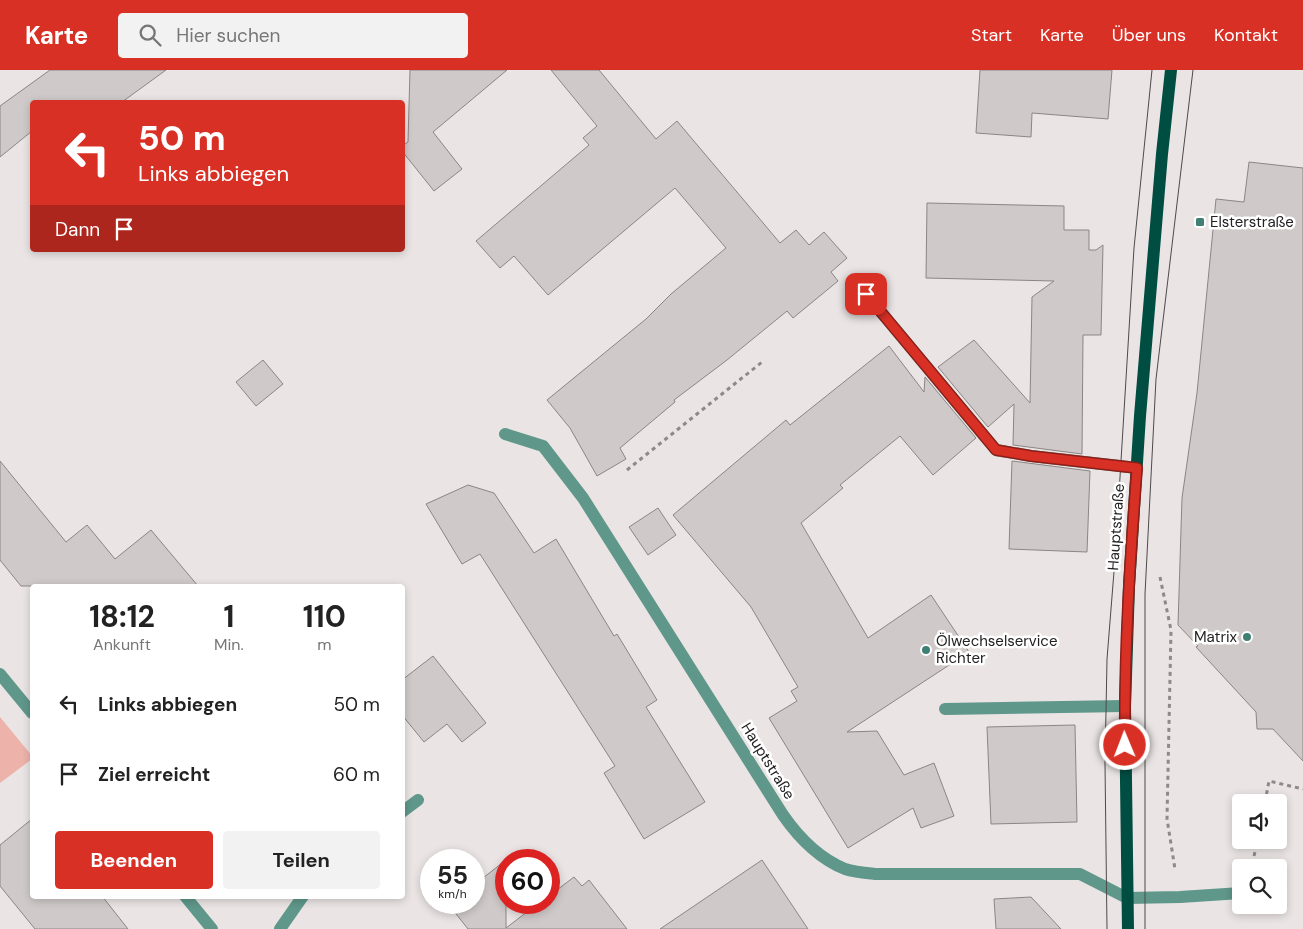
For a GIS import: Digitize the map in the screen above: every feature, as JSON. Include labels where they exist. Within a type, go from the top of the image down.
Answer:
[{"type":"main road","name":"Hauptstraße","points":[[1128,929],[1125,706],[1129,586],[1162,154],[1171,70]]},
{"type":"street","points":[[866,294],[996,450],[1137,468]]},
{"type":"street","name":"Hauptstraße","points":[[505,434],[543,446],[583,498],[783,815],[799,837],[823,857],[846,869],[876,874],[1080,874],[1127,898]]},
{"type":"street","points":[[0,674],[30,711]]},
{"type":"street","points":[[946,709],[1125,706]]},
{"type":"street","points":[[405,810],[418,800]]},
{"type":"street","points":[[1127,898],[1232,894]]},
{"type":"street","points":[[187,899],[212,929]]},
{"type":"street","points":[[280,929],[301,899]]},
{"type":"path","points":[[627,470],[762,362]]},
{"type":"path","points":[[1171,630],[1167,819],[1180,897]]},
{"type":"path","points":[[1267,794],[1269,781],[1303,789]]},
{"type":"path","points":[[1254,856],[1256,849]]},
{"type":"shaded area","points":[[0,717],[30,754],[30,760],[0,783]]},
{"type":"building","points":[[50,70],[166,70],[125,100],[30,100],[30,133],[0,157],[0,106]]},
{"type":"building","points":[[410,70],[507,70],[433,132],[462,169],[434,191],[405,155],[405,144],[408,142]]},
{"type":"building","points":[[551,70],[599,70],[656,139],[677,121],[780,243],[796,230],[809,245],[824,232],[847,258],[831,272],[838,281],[793,318],[787,311],[674,400],[675,402],[620,448],[626,459],[597,476],[570,428],[547,400],[646,319],[671,294],[726,248],[675,188],[548,295],[514,256],[500,268],[476,241],[589,145],[583,138],[597,126]]},
{"type":"building","points":[[980,70],[1112,70],[1108,119],[1032,113],[1031,137],[976,133]]},
{"type":"building","points":[[1249,162],[1303,168],[1303,761],[1273,729],[1257,729],[1256,712],[1178,625],[1182,498],[1197,393],[1216,199],[1244,202]]},
{"type":"building","points":[[927,203],[1064,206],[1064,230],[1089,230],[1089,250],[1096,250],[1103,245],[1101,335],[1083,335],[1082,454],[1013,445],[1014,404],[988,427],[938,367],[974,340],[1030,403],[1032,297],[1054,281],[926,278]]},
{"type":"building","points":[[889,346],[924,392],[925,377],[976,438],[933,475],[900,436],[840,485],[843,488],[801,523],[868,638],[931,595],[969,652],[847,732],[877,731],[904,775],[934,763],[954,816],[921,828],[913,808],[848,848],[769,718],[797,701],[791,691],[798,687],[751,607],[673,515],[786,420],[790,425]]},
{"type":"building","points":[[263,360],[283,384],[256,406],[236,382]]},
{"type":"building","points":[[0,461],[66,542],[87,525],[115,559],[151,530],[196,584],[30,584],[30,586],[21,586],[0,560]]},
{"type":"building","points":[[1012,461],[1090,471],[1087,552],[1009,549]]},
{"type":"building","points":[[468,485],[494,493],[534,553],[556,539],[614,636],[617,634],[657,700],[646,707],[705,802],[644,839],[604,773],[615,766],[480,554],[462,564],[426,504]]},
{"type":"building","points":[[658,508],[676,535],[648,555],[629,527]]},
{"type":"building","points":[[433,656],[486,723],[462,742],[447,724],[424,742],[405,719],[405,678]]},
{"type":"building","points":[[1075,725],[1077,822],[991,824],[987,727]]},
{"type":"building","points":[[30,821],[30,899],[104,899],[128,929],[35,929],[0,886],[0,845]]},
{"type":"building","points":[[762,860],[808,929],[660,929]]},
{"type":"building","points":[[495,869],[495,914],[506,914],[506,928],[524,914],[560,914],[560,888],[574,877],[582,886],[589,880],[627,929],[468,929],[456,914],[485,914],[485,876]]},
{"type":"building","points":[[1031,897],[1061,929],[996,929],[994,899]]},
{"type":"tram line","points":[[1107,929],[1105,764],[1107,659],[1134,248],[1152,70]]},
{"type":"tram line","points":[[1145,929],[1145,594],[1156,379],[1193,70]]},
{"type":"place","name":"Elsterstraße","points":[[1200,222]]},
{"type":"place","name":"Matrix","points":[[1247,637]]},
{"type":"place","name":"Ölwechselservice Richter","points":[[926,650]]},
{"type":"route","points":[[866,294],[996,450],[1031,456],[1137,468],[1129,586],[1125,681],[1125,745]]}]
